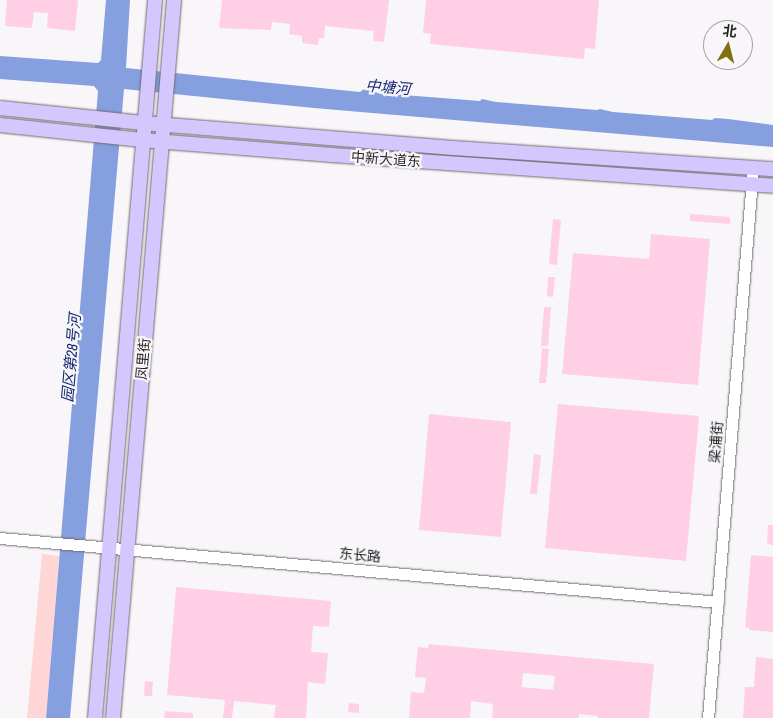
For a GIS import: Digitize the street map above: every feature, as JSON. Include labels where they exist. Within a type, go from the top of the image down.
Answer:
[{"type":"main road","name":"凤里街","points":[[95,718],[145,99],[155,0]]},
{"type":"main road","name":"凤里街","points":[[113,718],[174,0]]},
{"type":"main road","name":"中新大道东","points":[[0,108],[143,123],[463,149],[773,169]]},
{"type":"main road","name":"中新大道东","points":[[0,125],[93,133],[161,142],[773,186]]},
{"type":"street","name":"梁浦街","points":[[708,718],[752,168]]},
{"type":"street","name":"东长路","points":[[0,538],[718,602]]},
{"type":"shaded area","points":[[42,554],[59,556],[46,718],[27,718]]},
{"type":"water","points":[[106,0],[130,0],[126,68],[360,92],[364,89],[378,93],[480,101],[482,99],[496,102],[600,109],[613,112],[712,120],[715,118],[728,119],[773,125],[773,147],[314,108],[124,89],[70,718],[46,718],[98,91],[94,86],[0,79],[0,56],[98,63],[101,60]]},
{"type":"building","points":[[7,0],[78,0],[75,31],[47,28],[48,13],[34,12],[32,28],[5,26]]},
{"type":"building","points":[[222,0],[389,0],[384,42],[373,41],[374,31],[325,26],[324,38],[319,38],[318,45],[302,43],[302,36],[289,34],[290,24],[272,22],[271,30],[219,28]]},
{"type":"building","points":[[426,0],[599,0],[595,49],[585,48],[584,59],[430,44],[431,34],[423,33]]},
{"type":"building","points":[[690,214],[730,217],[730,224],[690,221]]},
{"type":"building","points":[[553,219],[561,220],[557,265],[549,264]]},
{"type":"building","points":[[651,234],[710,239],[698,385],[562,374],[573,253],[649,259]]},
{"type":"building","points":[[548,277],[555,277],[553,297],[547,296]]},
{"type":"building","points":[[544,307],[551,307],[548,346],[541,346]]},
{"type":"building","points":[[542,348],[549,349],[546,383],[539,383]]},
{"type":"building","points":[[558,404],[699,416],[686,561],[545,548]]},
{"type":"building","points":[[429,414],[511,422],[501,537],[419,530]]},
{"type":"building","points":[[534,454],[541,455],[537,494],[530,494]]},
{"type":"building","points":[[768,525],[773,525],[773,545],[767,544]]},
{"type":"building","points":[[751,555],[773,557],[773,632],[749,630],[749,628],[745,627]]},
{"type":"building","points":[[176,587],[331,601],[329,627],[313,626],[311,652],[328,653],[325,684],[308,682],[306,718],[274,718],[276,705],[234,701],[232,718],[223,718],[225,700],[167,695]]},
{"type":"building","points":[[429,644],[654,664],[649,718],[598,718],[598,716],[579,714],[579,718],[492,718],[493,704],[471,701],[470,718],[409,718],[411,692],[424,693],[426,678],[415,677],[418,647],[428,648]],"holes":[[[523,673],[555,676],[553,690],[522,687]]]},
{"type":"building","points":[[756,657],[773,659],[773,718],[743,718],[745,687],[754,687]]},
{"type":"building","points":[[145,681],[153,682],[152,696],[144,696]]},
{"type":"building","points":[[349,703],[359,704],[359,713],[348,712]]},
{"type":"building","points":[[165,711],[193,713],[193,718],[164,718]]},
{"type":"water label","name":"中塘河","points":[[388,87]]},
{"type":"water label","name":"园区第28号河","points":[[71,358]]}]
